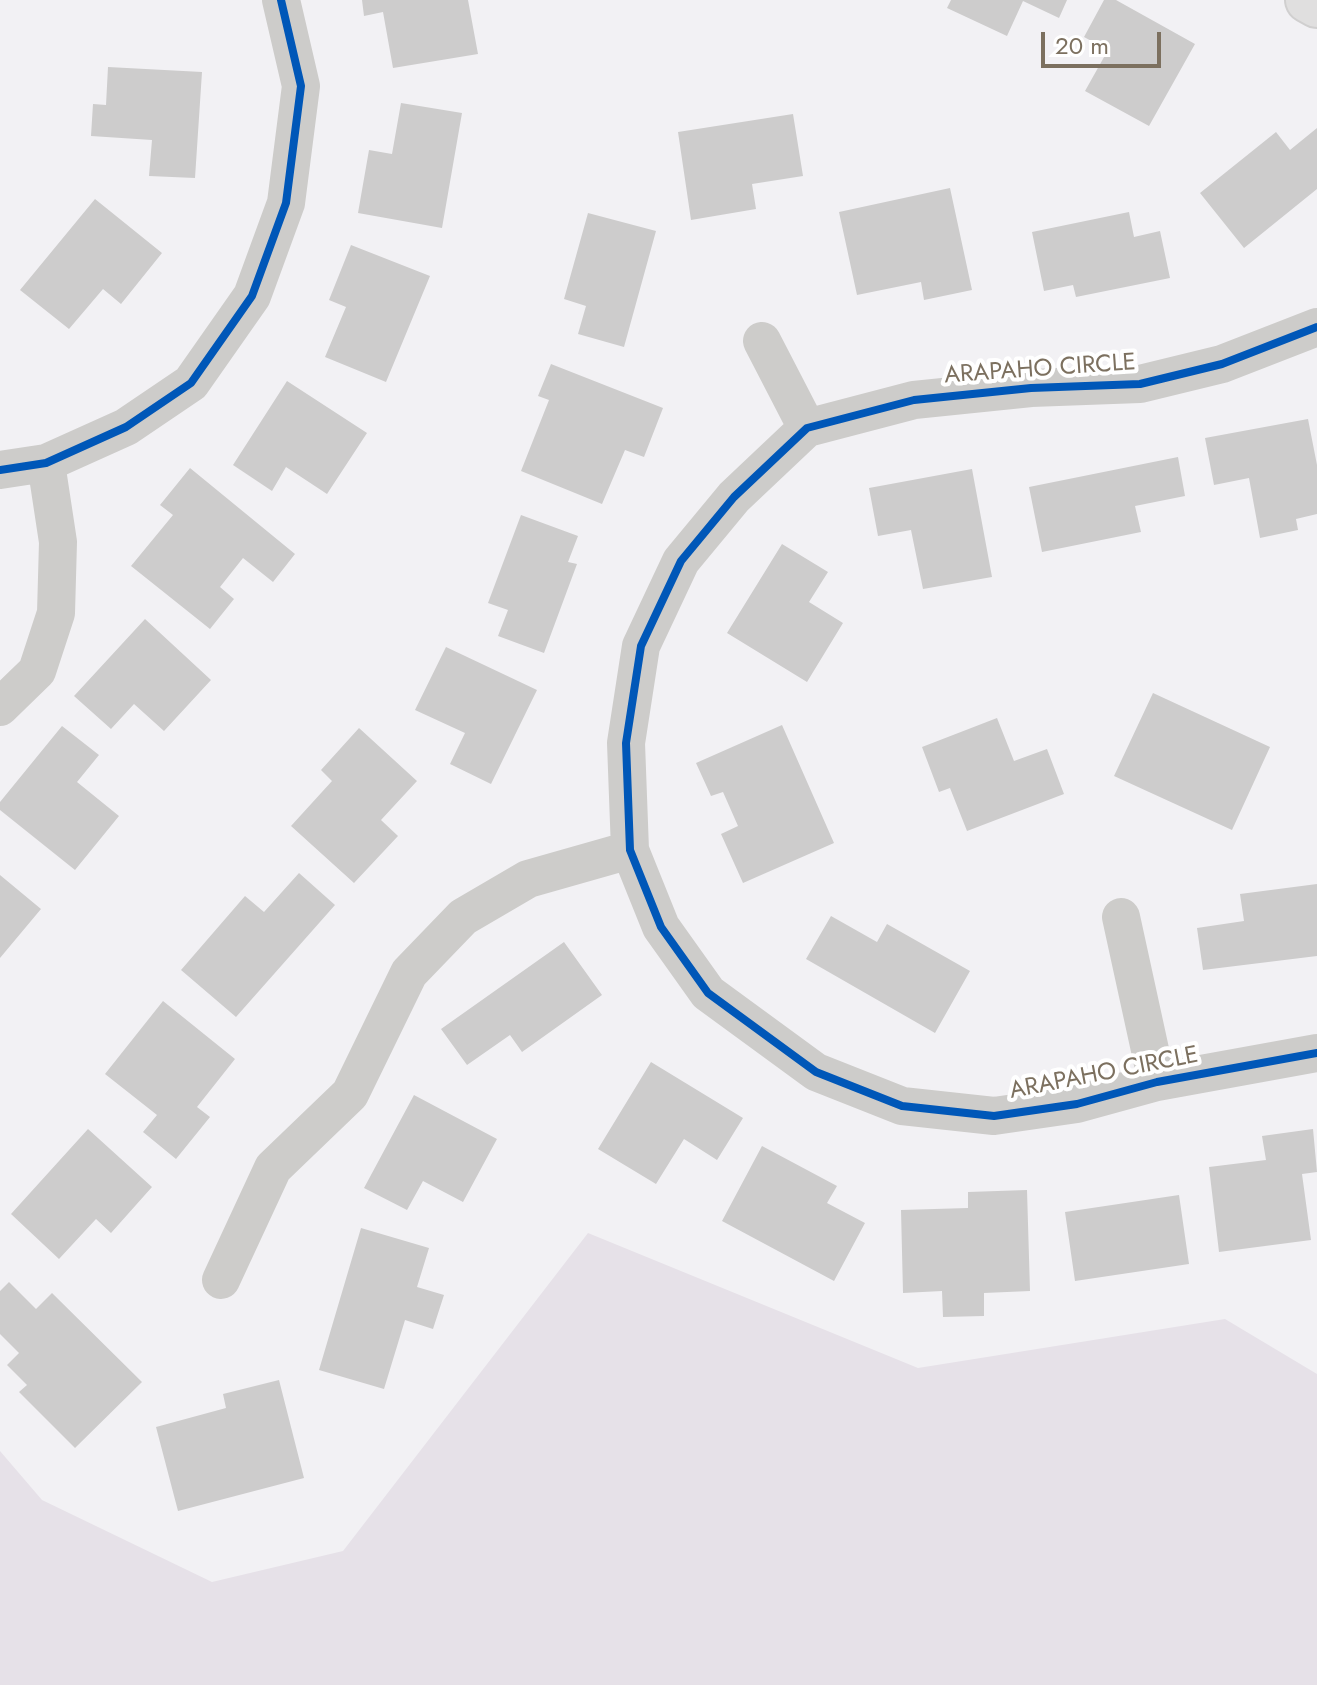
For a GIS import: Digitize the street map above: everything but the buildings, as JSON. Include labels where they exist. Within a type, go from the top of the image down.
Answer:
[{"type":"street","points":[[0,470],[46,463],[126,427],[191,383],[252,296],[286,203],[301,86],[281,0]]},
{"type":"street","points":[[1308,0],[1317,5]]},
{"type":"street","name":"ARAPAHO CIRCLE","points":[[1317,327],[1222,364],[1140,384],[1031,388],[914,400],[807,428],[734,497],[681,561],[641,646],[626,743],[630,850],[661,927],[708,993],[816,1072],[902,1106],[994,1116],[1077,1104],[1157,1082],[1317,1053]]},
{"type":"street","points":[[762,341],[807,428]]},
{"type":"street","points":[[0,707],[37,671],[56,613],[58,542],[46,463]]},
{"type":"street","points":[[221,1280],[273,1168],[350,1094],[409,973],[463,917],[528,879],[630,850]]},
{"type":"street","points":[[1121,917],[1157,1082]]},
{"type":"shaded area","points":[[588,1233],[918,1368],[1225,1319],[1317,1374],[1317,1685],[0,1685],[0,1451],[42,1500],[212,1582],[343,1551]]},
{"type":"cycle path","points":[[0,470],[46,463],[126,427],[191,383],[252,296],[286,203],[301,86],[281,0]]},
{"type":"cycle path","points":[[1317,327],[1222,364],[1140,384],[1031,388],[914,400],[807,428],[734,497],[681,561],[641,646],[626,743],[630,850],[661,927],[708,993],[816,1072],[902,1106],[994,1116],[1077,1104],[1157,1082],[1317,1053]]}]
